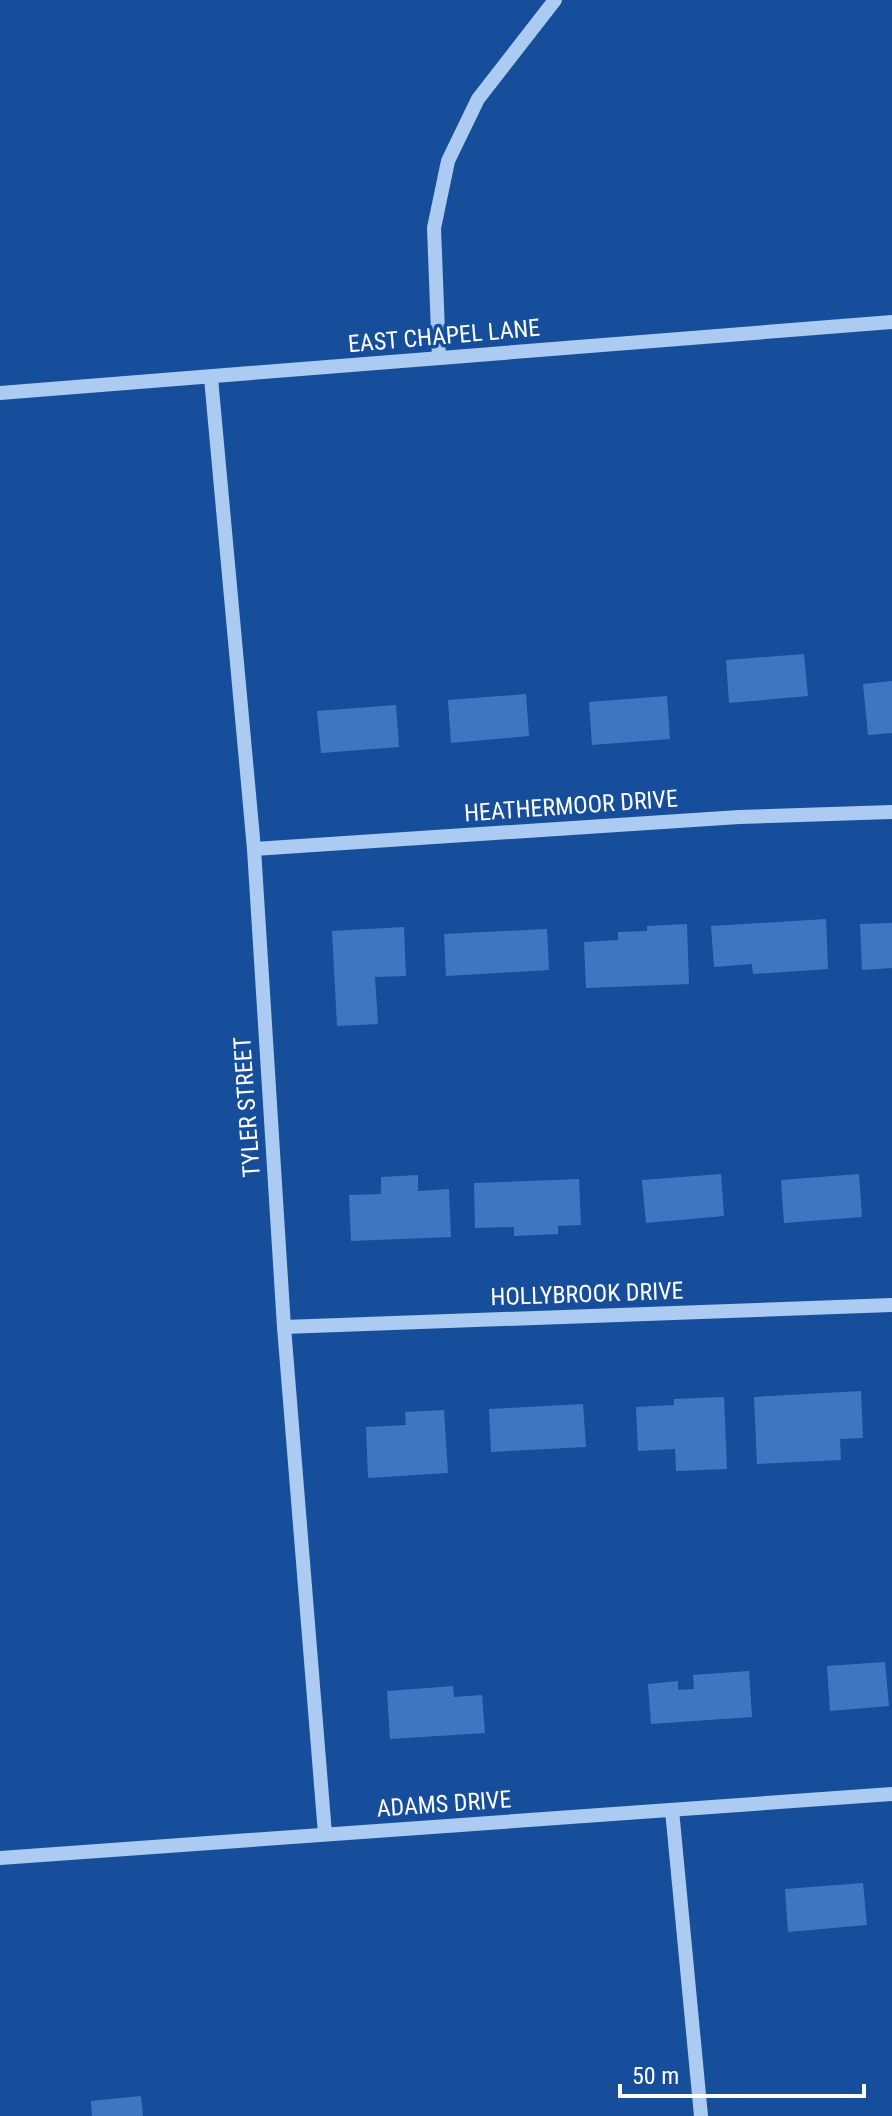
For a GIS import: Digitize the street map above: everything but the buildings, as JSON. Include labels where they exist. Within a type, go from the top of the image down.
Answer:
[{"type":"street","points":[[439,358],[434,228],[448,161],[478,99],[555,0]]},
{"type":"street","name":"EAST CHAPEL LANE","points":[[0,393],[892,322]]},
{"type":"street","name":"TYLER STREET","points":[[211,378],[254,849],[284,1327],[325,1834]]},
{"type":"street","name":"HEATHERMOOR DRIVE","points":[[254,849],[739,817],[892,812]]},
{"type":"street","name":"HOLLYBROOK DRIVE","points":[[284,1327],[892,1305]]},
{"type":"street","name":"ADAMS DRIVE","points":[[0,1858],[892,1794]]},
{"type":"street","points":[[672,1810],[701,2116]]}]
